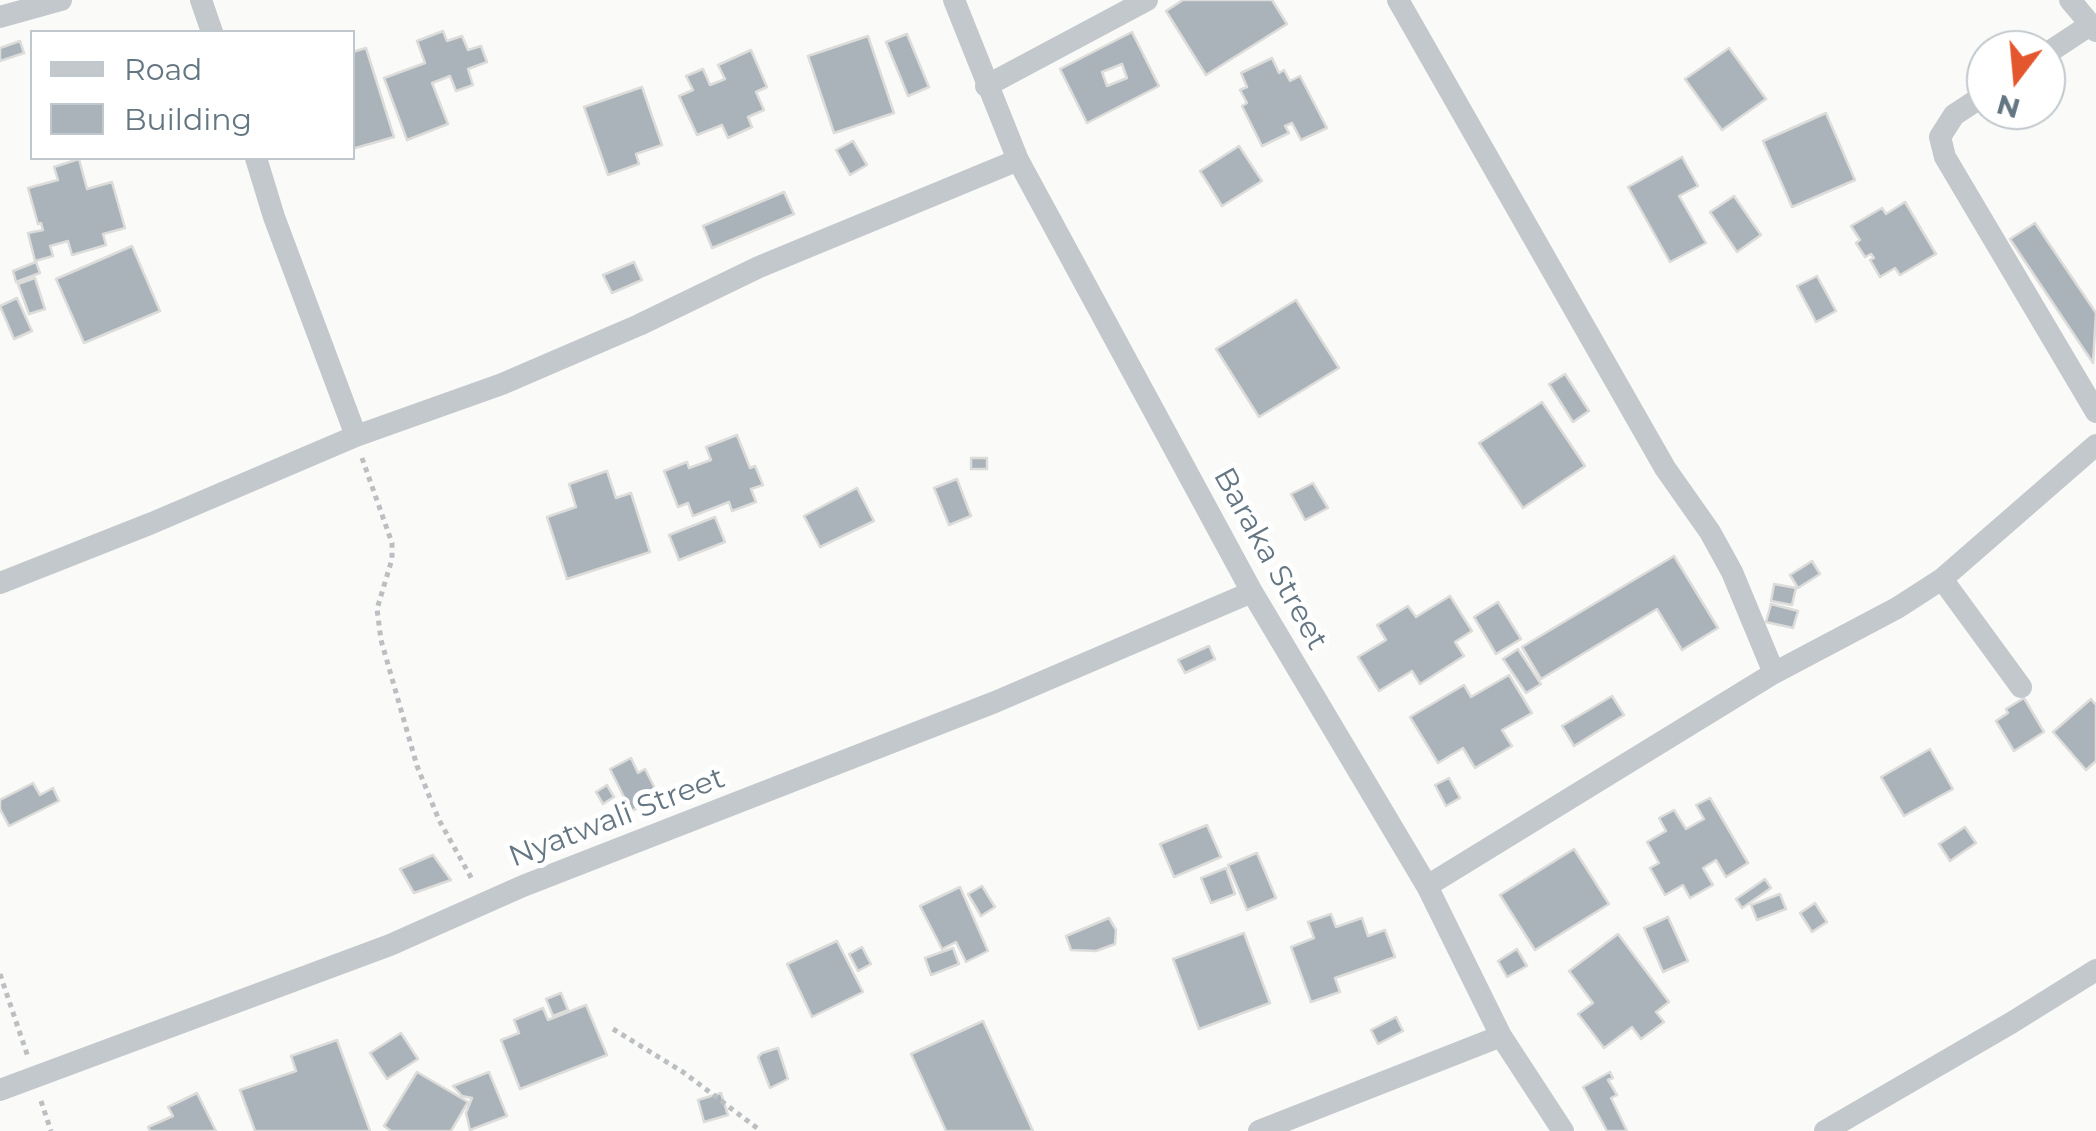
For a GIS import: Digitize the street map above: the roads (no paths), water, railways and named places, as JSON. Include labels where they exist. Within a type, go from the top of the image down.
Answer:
[{"type":"street","points":[[0,17],[61,0]]},
{"type":"street","points":[[201,0],[211,30]]},
{"type":"street","name":"Baraka Street","points":[[954,0],[1018,160],[1252,592],[1427,886],[1501,1036],[1564,1131]]},
{"type":"street","points":[[986,86],[1147,0]]},
{"type":"street","points":[[1398,0],[1665,468],[1710,532],[1732,572],[1774,673]]},
{"type":"street","points":[[2066,43],[2093,28],[2070,0]]},
{"type":"street","points":[[1966,107],[1954,115],[1940,136],[1945,157],[2096,412]]},
{"type":"street","points":[[257,160],[274,218],[356,436]]},
{"type":"street","points":[[0,583],[356,436],[502,384],[639,325],[759,267],[1018,160]]},
{"type":"street","points":[[1427,886],[1774,673],[1898,608],[1942,579],[2096,445]]},
{"type":"street","points":[[1942,579],[2020,687]]},
{"type":"street","name":"Nyatwali Street","points":[[0,1090],[390,944],[994,702],[1252,592]]},
{"type":"street","points":[[1825,1131],[2096,970]]},
{"type":"street","points":[[1259,1131],[1501,1036]]}]
